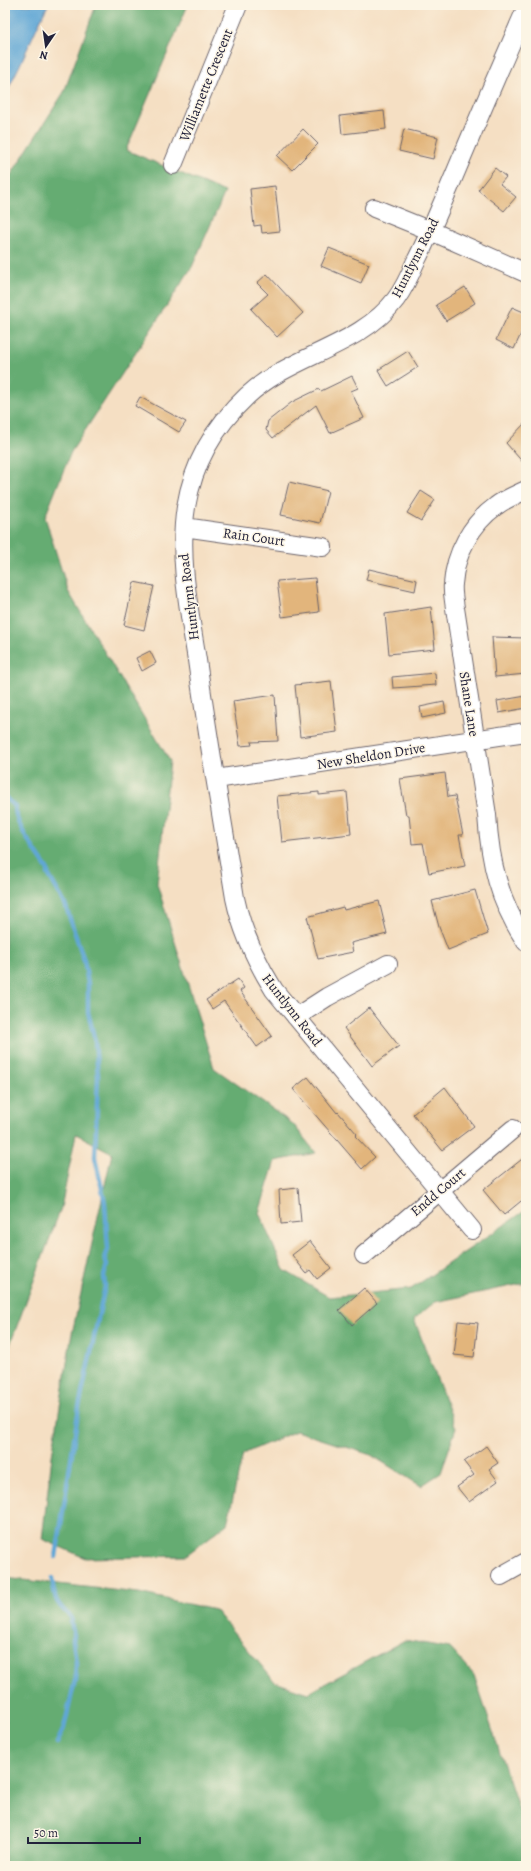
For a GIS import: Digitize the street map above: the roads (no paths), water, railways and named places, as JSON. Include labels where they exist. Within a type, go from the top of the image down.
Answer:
[{"type":"street","name":"Williamette Crescent","points":[[173,165],[238,5]]},
{"type":"street","name":"Huntlynn Road","points":[[472,1230],[274,990],[260,968],[240,921],[187,591],[183,550],[184,527],[186,508],[194,474],[207,447],[231,413],[248,395],[270,378],[298,361],[355,334],[383,313],[397,297],[431,231],[526,9]]},
{"type":"street","points":[[374,208],[431,231],[526,273]]},
{"type":"street","name":"Shane Lane","points":[[526,490],[495,507],[478,524],[468,537],[456,564],[453,585],[455,608],[487,815],[489,849],[494,870],[507,908],[515,925],[526,942]]},
{"type":"street","name":"Rain Court","points":[[184,527],[323,546]]},
{"type":"street","name":"New Sheldon Drive","points":[[216,779],[526,732]]},
{"type":"street","points":[[296,1017],[327,997],[388,964]]},
{"type":"street","name":"Endd Court","points":[[364,1254],[513,1129]]},
{"type":"street","points":[[501,1576],[526,1562]]},
{"type":"water","points":[[5,5],[48,5],[9,87],[5,100]]},
{"type":"waterway","points":[[5,797],[15,807],[16,815],[23,831],[48,870],[48,874],[65,904],[84,960],[88,984],[88,1012],[95,1041],[98,1076],[95,1157],[105,1203],[108,1249],[105,1259],[107,1265],[104,1276],[105,1286],[79,1407],[56,1557]]},
{"type":"waterway","points":[[52,1578],[57,1601],[62,1609],[72,1618],[71,1623],[74,1635],[73,1640],[76,1663],[75,1680],[64,1728],[57,1743]]}]
